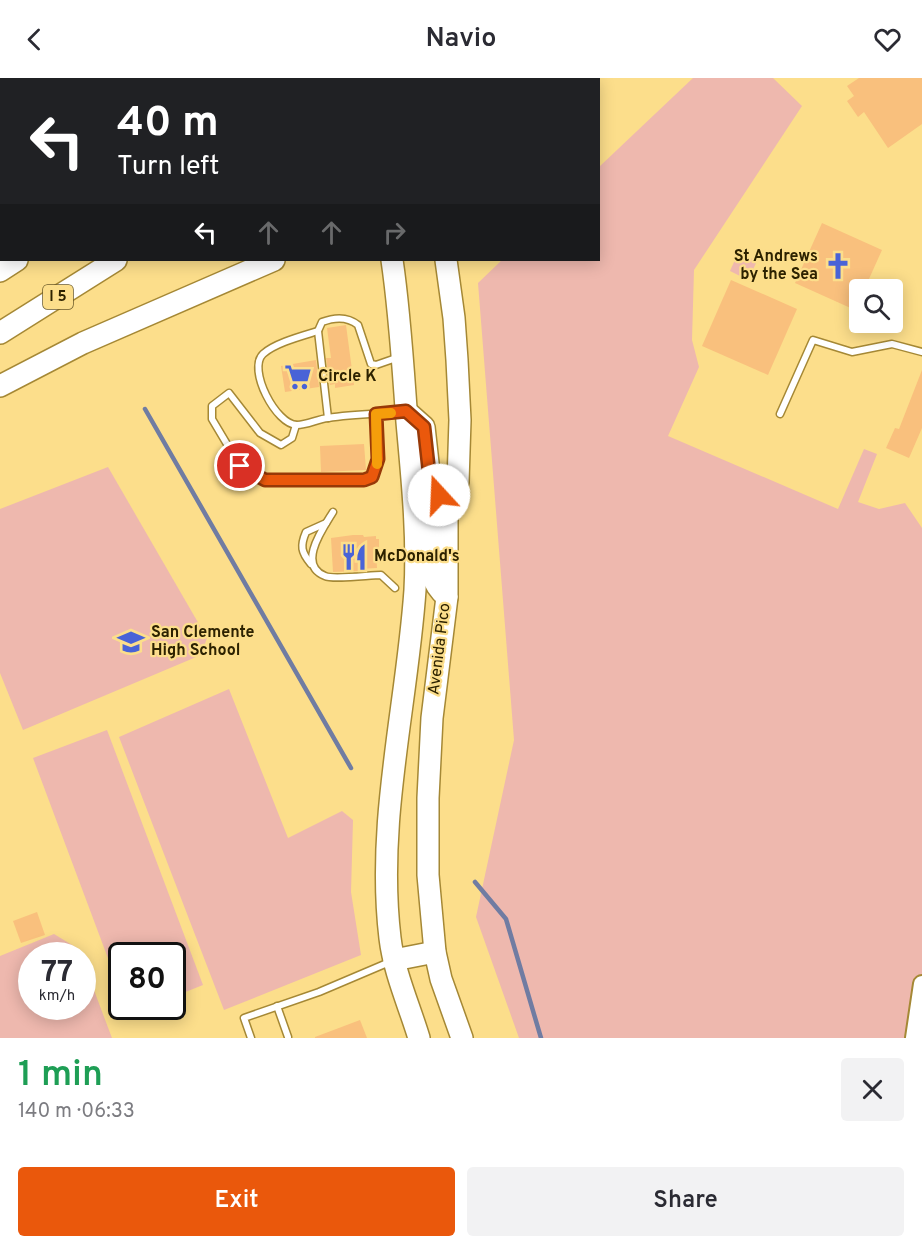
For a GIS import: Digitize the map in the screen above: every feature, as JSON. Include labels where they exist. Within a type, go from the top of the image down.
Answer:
[{"type":"highway","points":[[0,271],[15,261]]},
{"type":"highway","name":"I 5","points":[[0,333],[114,261]]},
{"type":"highway","points":[[0,386],[83,343],[272,261]]},
{"type":"highway","name":"Avenida Pico","points":[[392,261],[399,308],[415,516],[414,598],[389,802],[385,880],[394,960],[419,1038]]},
{"type":"highway","name":"Avenida Pico","points":[[446,261],[454,318],[460,420],[458,482],[447,504],[447,597],[432,718],[428,798],[428,875],[435,952],[441,979],[462,1038]]},
{"type":"highway","points":[[406,411],[424,427],[430,481],[447,504]]},
{"type":"highway","points":[[415,516],[429,527],[430,569],[437,589],[447,597]]},
{"type":"highway","points":[[394,960],[435,952]]},
{"type":"street","points":[[914,1038],[922,984]]},
{"type":"lane","points":[[328,418],[318,331],[322,322],[334,318],[347,319],[358,326],[371,364],[376,365],[402,356]]},
{"type":"lane","points":[[318,331],[282,343],[261,355],[259,362],[263,388],[271,405],[285,422],[297,425],[328,418],[406,411]]},
{"type":"lane","points":[[780,414],[813,340],[852,352],[892,344],[922,352]]},
{"type":"lane","points":[[297,425],[292,438],[281,445],[260,434],[229,393],[212,406],[212,419],[240,466],[265,480],[364,480],[372,477],[378,459],[376,414]]},
{"type":"lane","points":[[314,568],[311,559],[312,552],[333,512]]},
{"type":"lane","points":[[327,522],[306,532],[301,544],[302,553],[314,568],[325,577],[381,575],[395,588]]},
{"type":"lane","points":[[251,1038],[244,1018],[339,984],[394,960]]},
{"type":"lane","points":[[277,1006],[288,1037]]},
{"type":"shaded area","points":[[693,78],[773,78],[802,106],[694,270],[692,340],[699,367],[668,436],[838,509],[864,449],[877,454],[858,502],[879,509],[905,503],[922,528],[922,1038],[519,1038],[476,917],[514,740],[478,283],[501,261],[600,261],[600,166]]},
{"type":"shaded area","points":[[738,253],[757,261],[748,280],[730,271]]},
{"type":"shaded area","points":[[108,467],[207,638],[201,655],[23,730],[0,673],[0,509]]},
{"type":"shaded area","points":[[229,689],[288,838],[342,811],[353,820],[351,892],[361,955],[224,1010],[119,737]]},
{"type":"shaded area","points":[[107,730],[203,985],[186,992],[186,942],[108,942],[108,958],[33,758]]},
{"type":"shaded area","points":[[54,934],[67,942],[34,942]]},
{"type":"shaded area","points":[[18,949],[18,1020],[96,1020],[96,996],[112,1038],[0,1038],[0,956]]},
{"type":"building","points":[[859,78],[922,78],[922,124],[888,148],[864,112],[858,117],[847,101],[854,96],[847,86]]},
{"type":"building","name":"St Andrews by the Sea","points":[[822,223],[882,250],[869,279],[849,279],[849,307],[795,283]]},
{"type":"building","points":[[731,280],[797,309],[768,375],[702,346]]},
{"type":"building","points":[[346,325],[354,385],[335,388],[335,384],[330,385],[326,358],[331,358],[327,328]]},
{"type":"building","name":"Circle K","points":[[316,360],[319,387],[285,392],[281,366]]},
{"type":"building","points":[[922,370],[922,428],[909,458],[886,448],[895,428],[899,429]]},
{"type":"building","points":[[364,444],[366,470],[321,472],[320,446]]},
{"type":"building","name":"McDonald's","points":[[353,535],[376,536],[376,539],[379,539],[379,551],[376,551],[377,568],[333,572],[331,538]]},
{"type":"building","points":[[37,912],[45,935],[21,942],[13,921]]},
{"type":"building","points":[[360,1020],[367,1038],[315,1038],[315,1037]]},
{"type":"waterway","points":[[145,409],[351,768]]},
{"type":"waterway","points":[[475,882],[506,919],[541,1038]]},
{"type":"slow traffic","points":[[377,464],[376,414],[391,413]]},
{"type":"place","name":"St Andrews by the Sea","points":[[838,266]]},
{"type":"place","name":"Circle K","points":[[298,377]]},
{"type":"place","name":"McDonald's","points":[[354,557]]},
{"type":"place","name":"San Clemente High School","points":[[131,642]]},
{"type":"route","points":[[240,466],[265,480],[364,480],[372,477],[378,459],[376,414],[406,411],[424,427],[430,481],[439,495]]}]
